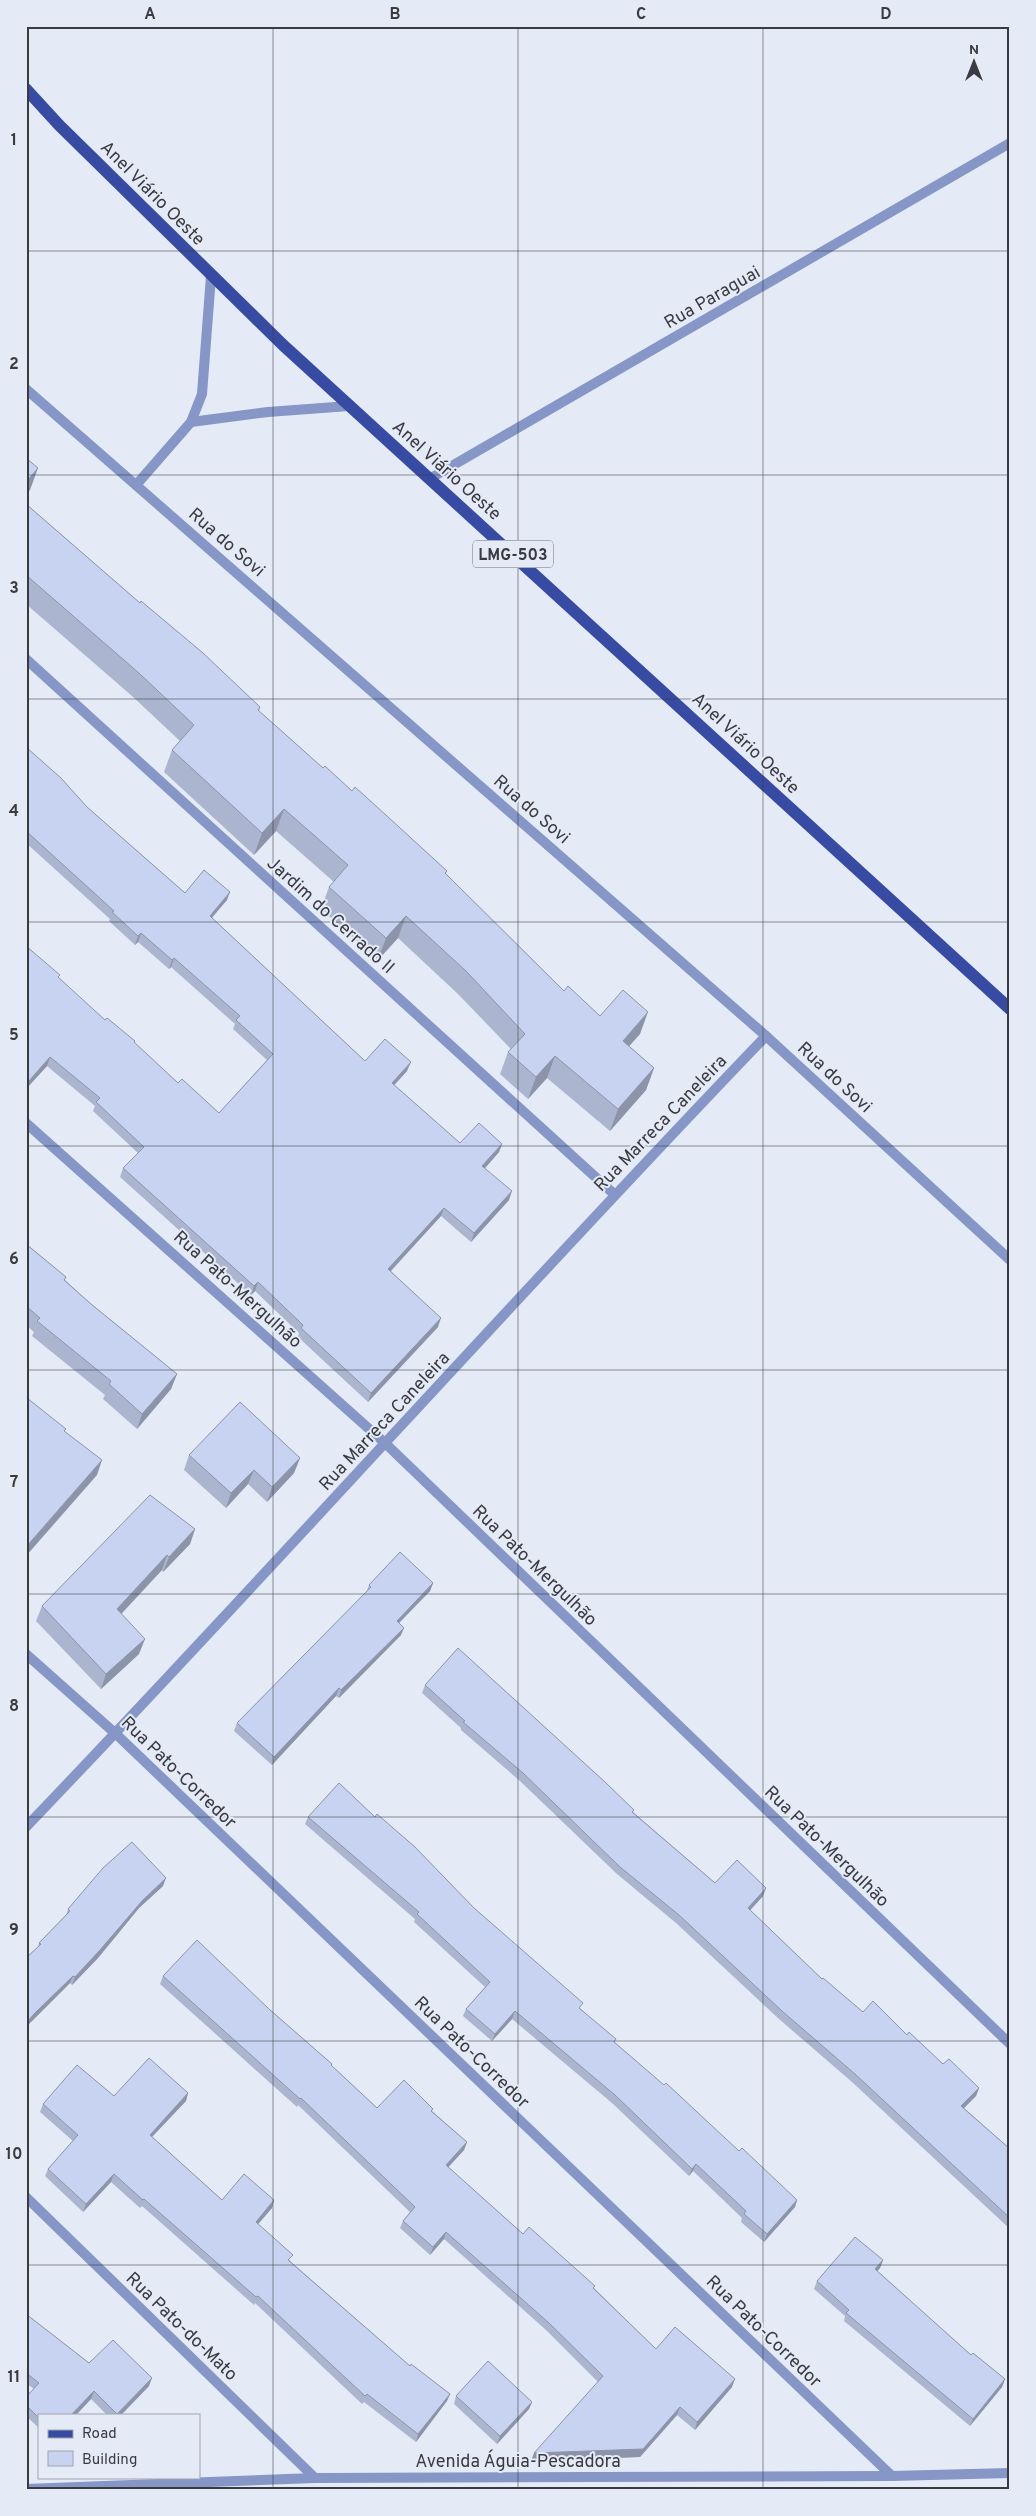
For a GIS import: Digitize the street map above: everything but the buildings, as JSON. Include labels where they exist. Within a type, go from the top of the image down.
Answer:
[{"type":"main road","name":"Anel Viário Oeste","points":[[26,89],[59,125],[211,276],[349,406],[431,478],[1010,1009]]},
{"type":"street","name":"Rua Paraguai","points":[[431,478],[1010,143]]},
{"type":"street","points":[[137,484],[191,422],[203,386],[211,276]]},
{"type":"street","name":"Rua do Sovi","points":[[26,389],[137,484],[766,1036],[1010,1260]]},
{"type":"street","points":[[191,422],[268,412],[349,406]]},
{"type":"street","name":"Jardim do Cerrado II","points":[[26,659],[614,1194]]},
{"type":"street","name":"Rua Marreca Caneleira","points":[[26,1827],[116,1734],[386,1444],[614,1194],[766,1036]]},
{"type":"street","name":"Rua Pato-Mergulhão","points":[[26,1123],[386,1444],[1010,2044]]},
{"type":"street","name":"Rua Pato-Corredor","points":[[26,1654],[116,1734],[892,2476]]},
{"type":"street","name":"Rua Pato-do-Mato","points":[[26,2197],[315,2478]]},
{"type":"street","name":"Avenida Águia-Pescadora","points":[[26,2489],[315,2478],[892,2476],[1010,2473]]}]
